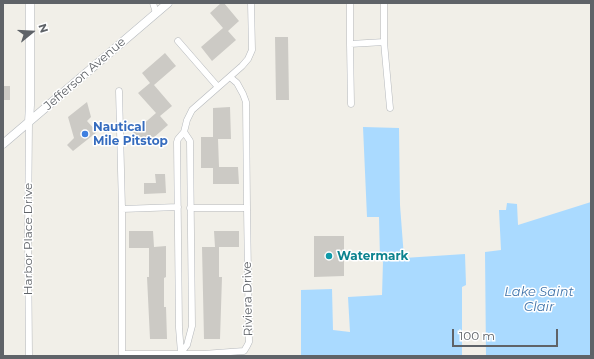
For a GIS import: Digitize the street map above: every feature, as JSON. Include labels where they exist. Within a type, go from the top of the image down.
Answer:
[{"type":"main road","points":[[29,122],[30,3]]},
{"type":"main road","name":"Jefferson Avenue","points":[[3,144],[168,3]]},
{"type":"street","points":[[153,3],[156,13]]},
{"type":"street","points":[[180,354],[177,142],[178,138],[184,132],[187,120],[192,110],[248,59],[252,50],[251,3]]},
{"type":"street","points":[[350,3],[351,104]]},
{"type":"street","points":[[384,3],[384,42],[390,108]]},
{"type":"street","points":[[178,41],[218,87]]},
{"type":"street","points":[[350,44],[384,42]]},
{"type":"street","name":"Riviera Drive","points":[[119,91],[122,208],[122,354],[203,354],[244,351],[249,342],[246,102],[237,83],[230,77]]},
{"type":"street","name":"Harbor Place Drive","points":[[29,122],[29,356]]},
{"type":"street","points":[[180,354],[187,345],[192,326],[190,141],[184,132]]},
{"type":"street","points":[[122,208],[178,207]]},
{"type":"street","points":[[190,208],[247,208]]},
{"type":"water","points":[[363,127],[399,128],[400,205],[404,258],[465,254],[466,285],[462,287],[462,356],[301,356],[301,290],[332,289],[333,330],[350,332],[348,297],[382,295],[383,262],[380,259],[379,217],[367,217]]},
{"type":"water","name":"Lake Saint Clair","points":[[591,202],[591,356],[486,356],[485,252],[501,250],[499,210],[506,210],[507,203],[517,204],[518,225]]},
{"type":"building","points":[[221,3],[224,3],[239,21],[228,31],[236,40],[212,61],[201,47],[223,28],[210,13]]},
{"type":"building","points":[[275,37],[288,37],[289,100],[276,100]]},
{"type":"building","points":[[165,53],[176,66],[154,85],[172,106],[160,116],[168,125],[144,146],[133,133],[156,113],[138,93],[150,83],[142,73]]},
{"type":"building","points":[[3,86],[10,86],[10,100],[3,100]]},
{"type":"building","points":[[87,102],[91,117],[87,121],[97,132],[73,151],[67,145],[74,138],[68,117]]},
{"type":"building","points":[[230,107],[231,139],[218,139],[219,167],[238,167],[239,184],[213,184],[213,168],[201,168],[201,137],[213,137],[213,108]]},
{"type":"building","points":[[155,174],[165,174],[166,193],[144,194],[144,183],[156,183]]},
{"type":"building","points":[[129,231],[153,231],[154,247],[166,246],[164,307],[166,307],[167,339],[150,339],[147,277],[149,277],[149,248],[129,248]]},
{"type":"building","points":[[214,231],[239,231],[239,247],[219,247],[219,277],[222,277],[220,339],[204,339],[202,247],[215,247]]},
{"type":"building","name":"Watermark","points":[[314,236],[344,236],[344,276],[314,277]]},
{"type":"place","name":"Nautical Mile Pitstop","points":[[85,134]]},
{"type":"place","name":"Watermark","points":[[329,256]]}]
